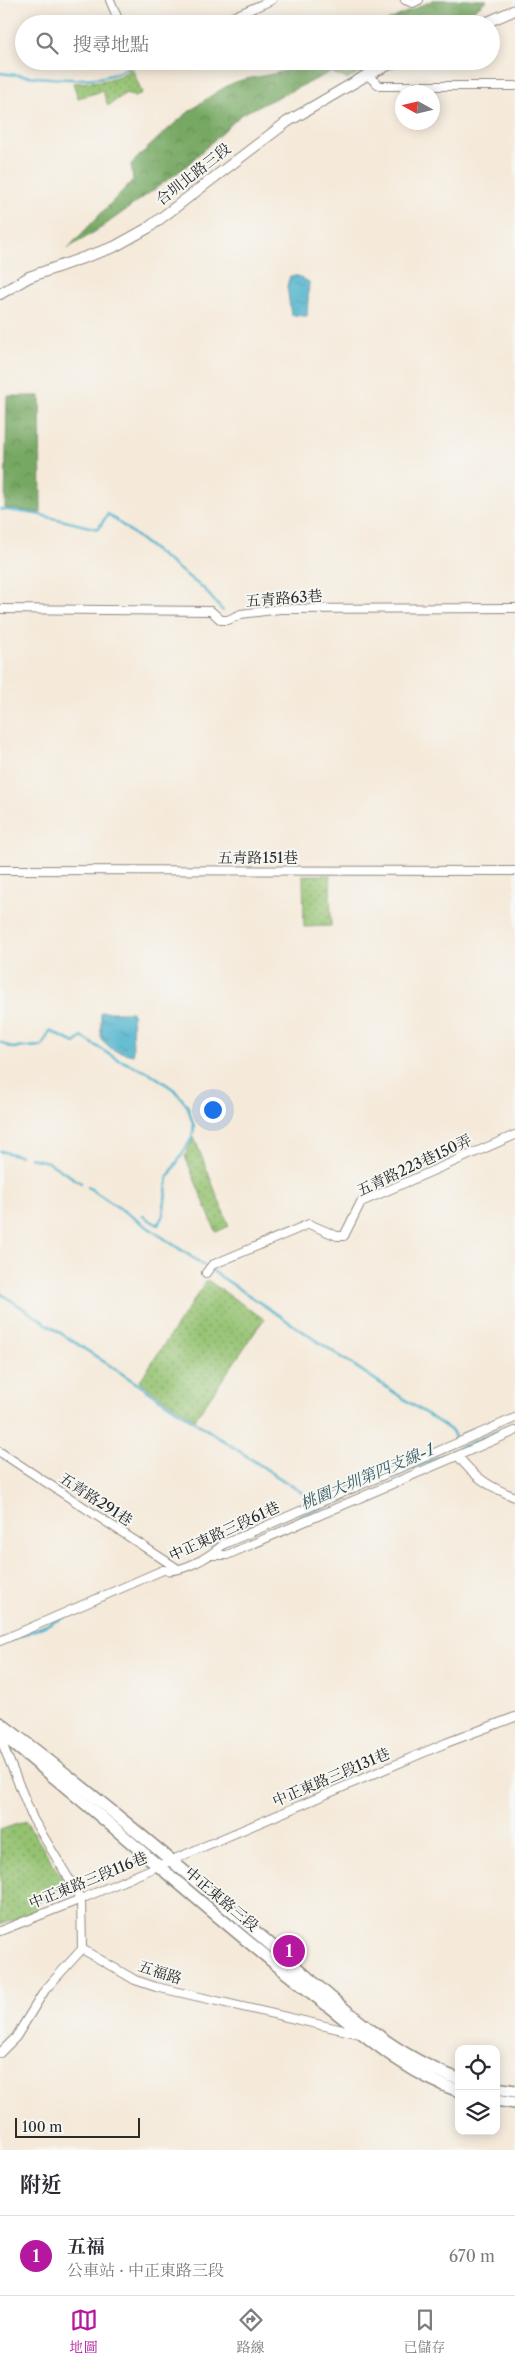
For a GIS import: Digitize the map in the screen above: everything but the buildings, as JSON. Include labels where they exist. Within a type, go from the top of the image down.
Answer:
[{"type":"main road","name":"中正東路三段","points":[[0,1723],[57,1766],[171,1860],[367,2026],[413,2059],[455,2077]]},
{"type":"main road","name":"中正東路三段","points":[[0,1733],[285,1973],[366,2035],[423,2075],[457,2090]]},
{"type":"main road","points":[[500,2089],[515,2091]]},
{"type":"main road","points":[[500,2101],[515,2103]]},
{"type":"street","points":[[110,0],[116,15]]},
{"type":"street","points":[[237,15],[272,0]]},
{"type":"street","points":[[405,0],[412,3],[419,0]]},
{"type":"street","points":[[500,17],[515,10]]},
{"type":"street","name":"合圳北路三段","points":[[0,294],[29,278],[114,247],[148,228],[287,122],[378,70]]},
{"type":"street","points":[[367,75],[380,86],[515,86]]},
{"type":"street","name":"五青路63巷","points":[[0,609],[211,611],[221,620],[228,620],[241,614],[280,609],[515,608]]},
{"type":"street","name":"五青路151巷","points":[[0,870],[515,871]]},
{"type":"street","name":"五青路223巷150弄","points":[[206,1273],[212,1265],[309,1224],[337,1236],[344,1236],[361,1202],[515,1135]]},
{"type":"street","name":"中正東路三段61巷","points":[[0,1642],[163,1570],[172,1571],[178,1569],[212,1554],[224,1544],[515,1418]]},
{"type":"street","points":[[212,1554],[227,1555],[515,1431]]},
{"type":"street","name":"五青路291巷","points":[[0,1452],[178,1569]]},
{"type":"street","points":[[458,1456],[479,1480],[515,1496]]},
{"type":"street","name":"中正東路三段131巷","points":[[160,1866],[446,1744],[515,1717]]},
{"type":"street","points":[[0,1738],[32,1819],[81,1899],[82,1949],[45,1990],[16,2038],[0,2053]]},
{"type":"street","name":"中正東路三段116巷","points":[[0,1931],[160,1866]]},
{"type":"street","name":"五福路","points":[[82,1949],[135,1980],[156,1988],[366,2035]]},
{"type":"green space","points":[[433,0],[487,0],[468,15],[400,15]]},
{"type":"green space","points":[[133,70],[142,93],[134,97],[126,93],[108,106],[103,91],[78,98],[73,83],[112,78]]},
{"type":"green space","points":[[364,70],[346,79],[331,72],[242,114],[184,168],[101,228],[68,248],[133,180],[131,164],[188,112],[236,82],[285,71]]},
{"type":"green space","points":[[7,396],[40,396],[41,513],[5,508]]},
{"type":"green space","points":[[303,875],[330,875],[331,926],[304,927]]},
{"type":"green space","points":[[194,1137],[229,1226],[216,1232],[185,1156]]},
{"type":"green space","points":[[207,1280],[264,1319],[195,1419],[139,1382]]},
{"type":"green space","points":[[26,1821],[66,1884],[37,1904],[40,1910],[0,1925],[0,1830]]},
{"type":"water","points":[[290,276],[298,276],[309,282],[307,316],[291,315],[287,286]]},
{"type":"water","points":[[101,1012],[132,1012],[133,1055],[113,1050],[101,1039]]},
{"type":"waterway","points":[[0,73],[51,78],[90,79],[108,76],[123,70]]},
{"type":"waterway","points":[[0,509],[36,514],[98,529],[108,514],[204,589],[223,611]]},
{"type":"waterway","points":[[0,1042],[12,1048],[42,1046],[50,1031],[75,1043],[82,1037],[117,1059],[150,1073],[176,1091],[188,1107],[194,1127],[192,1138],[168,1177],[163,1215],[158,1225],[143,1216]]},
{"type":"waterway","points":[[0,1151],[20,1156]]},
{"type":"waterway","points":[[30,1158],[48,1162],[81,1183]]},
{"type":"waterway","points":[[88,1187],[205,1266]]},
{"type":"waterway","points":[[211,1270],[452,1431],[456,1439]]},
{"type":"waterway","points":[[0,1293],[313,1500],[210,1545]]},
{"type":"waterway","name":"桃園大圳第四支線-1","points":[[228,1548],[515,1424]]},
{"type":"waterway","name":"桃園大圳第四支線-1","points":[[0,1645],[165,1574]]},
{"type":"place","name":"五福","points":[[289,1951]]}]
